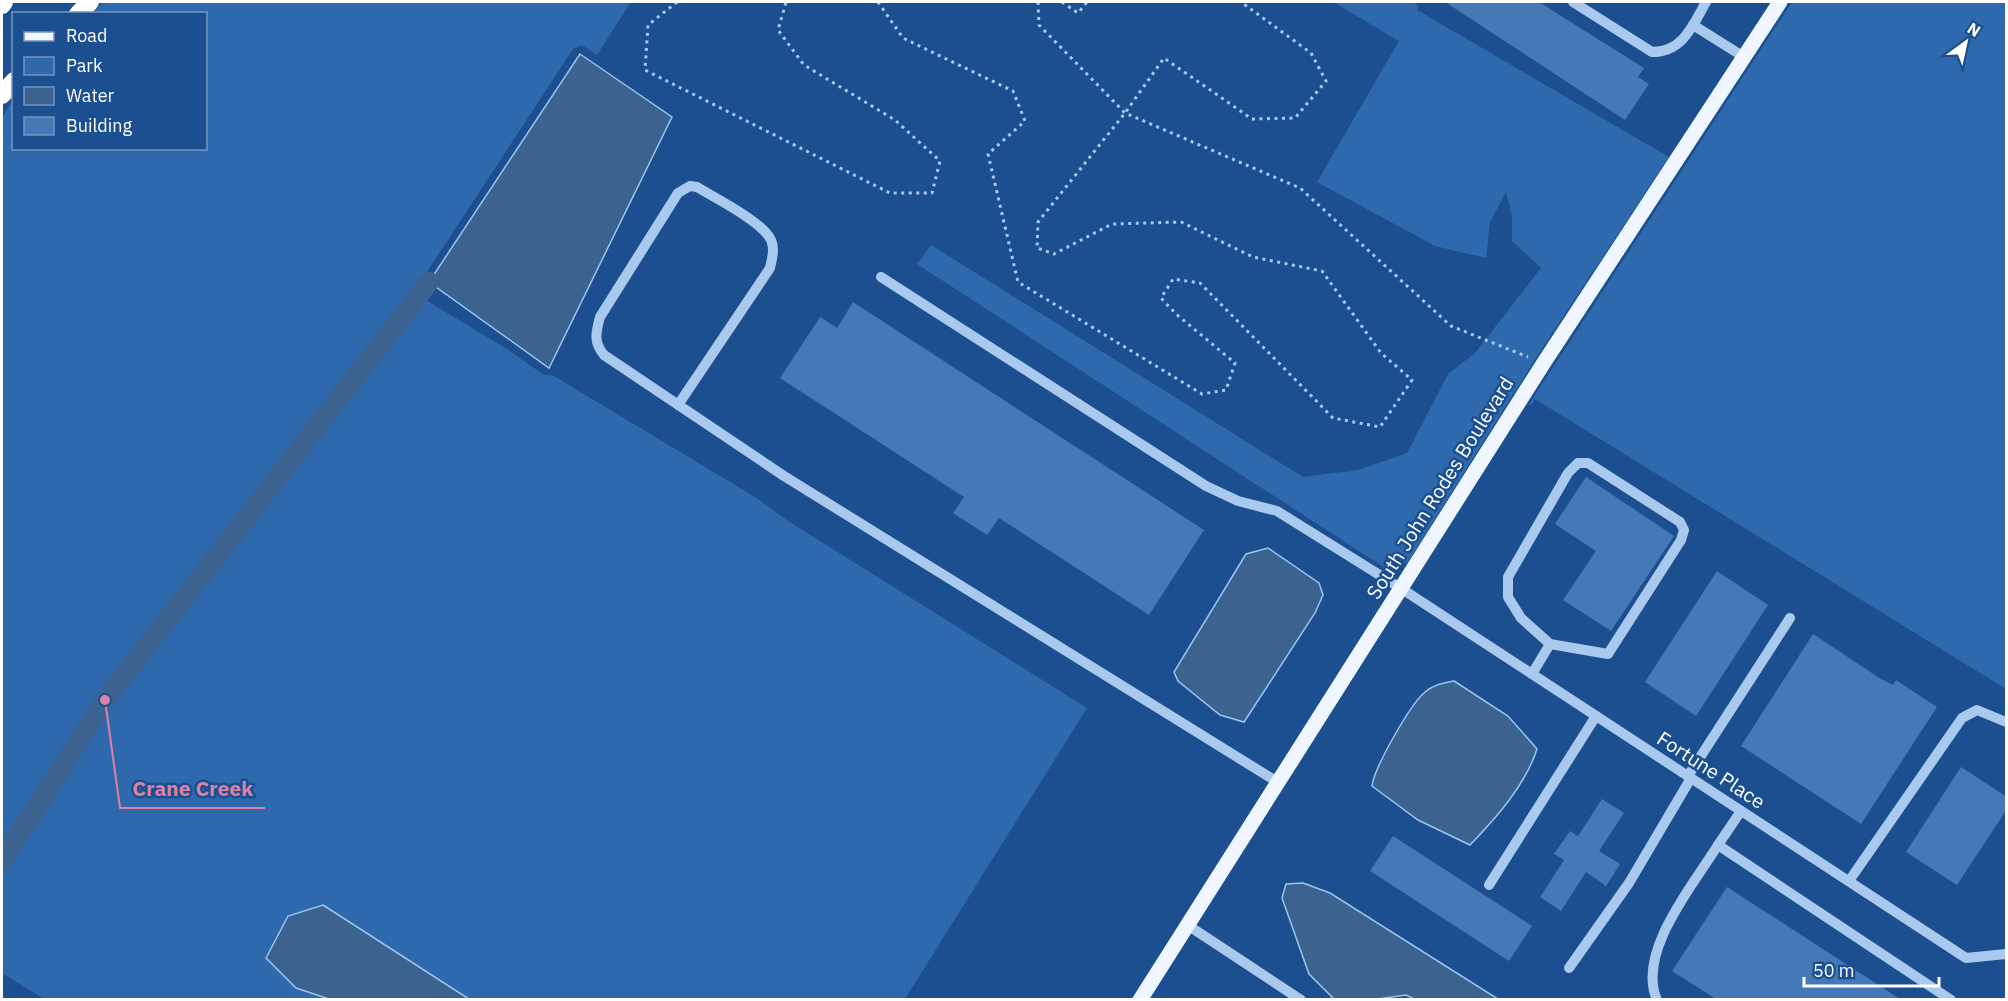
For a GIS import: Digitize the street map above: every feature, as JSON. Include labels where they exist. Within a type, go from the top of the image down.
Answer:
[{"type":"highway","points":[[2,95],[12,83]]},
{"type":"main road","name":"South John Rodes Boulevard","points":[[1140,999],[1189,926],[1544,363],[1780,2]]},
{"type":"street","points":[[1573,2],[1652,52],[1672,49],[1682,41],[1706,2]]},
{"type":"street","points":[[1693,25],[1744,57]]},
{"type":"street","points":[[678,405],[770,268],[773,254],[771,241],[759,227],[697,187],[690,186],[678,193],[600,316],[596,346],[604,355],[783,476],[1279,783]]},
{"type":"street","name":"Fortune Place","points":[[881,278],[1206,486],[1238,501],[1278,511],[1402,589],[1966,958],[2007,954]]},
{"type":"street","points":[[1588,462],[1680,522],[1684,530],[1681,540],[1608,654],[1550,644],[1521,618],[1508,597],[1509,577],[1568,472],[1578,463],[1588,462]]},
{"type":"street","points":[[1569,968],[1629,883],[1689,777],[1790,618]]},
{"type":"street","points":[[1532,674],[1550,644]]},
{"type":"street","points":[[1848,881],[1962,718],[1977,710],[2007,723]]},
{"type":"street","points":[[1489,885],[1596,716]]},
{"type":"street","points":[[1657,999],[1651,986],[1660,938],[1741,811]]},
{"type":"street","points":[[1718,845],[1951,999]]},
{"type":"street","points":[[1189,926],[1301,999]]},
{"type":"path","points":[[677,2],[648,25],[645,70],[890,193],[932,193],[940,161],[895,120],[804,65],[778,30],[786,2]]},
{"type":"path","points":[[878,2],[903,38],[1013,91],[1025,121],[988,154],[1018,282],[1202,394],[1226,390],[1235,363],[1176,314],[1161,298],[1173,279],[1200,283],[1333,418],[1380,427],[1412,380],[1381,353],[1322,271],[1253,257],[1180,222],[1112,224],[1054,254],[1037,248],[1038,222],[1125,113],[1164,58],[1252,119],[1295,118],[1326,81],[1311,53],[1241,2]]},
{"type":"path","points":[[1038,2],[1039,25],[1125,113],[1300,188],[1450,326],[1544,363]]},
{"type":"path","points":[[1062,2],[1078,13],[1087,2]]},
{"type":"green space","points":[[104,2],[631,2],[597,55],[582,45],[573,49],[423,278],[421,286],[428,293],[424,299],[507,349],[544,375],[552,375],[755,497],[788,521],[1087,708],[905,999],[469,999],[323,905],[296,988],[329,999],[44,999],[2,973],[2,118],[12,101],[12,150],[207,150],[207,12],[92,12]]},
{"type":"green space","points":[[1333,2],[1413,2],[1419,6],[1417,10],[1669,157],[1536,358],[1408,562],[1388,570],[917,264],[931,245],[1303,477],[1358,470],[1407,453],[1448,374],[1475,353],[1541,268],[1512,241],[1512,216],[1506,192],[1490,222],[1486,258],[1435,246],[1317,182],[1399,41]]},
{"type":"green space","points":[[1792,2],[2006,2],[2006,689],[1535,399],[1531,405],[1529,404]]},
{"type":"water","points":[[580,54],[672,117],[549,368],[429,282]]},
{"type":"water","points":[[1268,548],[1319,583],[1323,595],[1315,613],[1244,722],[1220,715],[1178,681],[1174,672],[1246,554]]},
{"type":"water","points":[[1454,681],[1508,716],[1537,749],[1517,789],[1470,845],[1418,820],[1372,786],[1386,752],[1418,700],[1431,688]]},
{"type":"water","points":[[1303,883],[1330,893],[1498,999],[1416,1000],[1406,995],[1377,999],[1334,999],[1309,974],[1282,898],[1286,884]]},
{"type":"water","points":[[323,905],[469,999],[329,999],[296,988],[266,958],[288,916]]},
{"type":"building","points":[[1445,2],[1539,2],[1644,68],[1638,77],[1649,84],[1625,120]]},
{"type":"building","points":[[853,302],[1204,530],[1149,615],[999,518],[987,535],[953,513],[964,497],[780,378],[820,317],[837,328]]},
{"type":"building","points":[[1586,477],[1674,536],[1611,631],[1563,600],[1596,551],[1555,524]]},
{"type":"building","points":[[1717,571],[1768,605],[1696,716],[1645,682]]},
{"type":"building","points":[[1813,634],[1881,679],[1893,685],[1896,680],[1937,707],[1861,824],[1741,746]]},
{"type":"building","points":[[1961,767],[2007,797],[2007,809],[1957,885],[1906,852]]},
{"type":"building","points":[[1602,799],[1624,813],[1599,851],[1620,864],[1606,886],[1586,872],[1561,911],[1540,897],[1564,860],[1554,854],[1570,831],[1578,836]]},
{"type":"building","points":[[1393,836],[1532,926],[1509,961],[1370,871]]},
{"type":"building","points":[[1727,887],[1900,999],[1716,999],[1672,971]]},
{"type":"waterway","points":[[2,861],[105,700],[429,282]]},
{"type":"place","name":"Crane Creek","points":[[105,700]]}]
